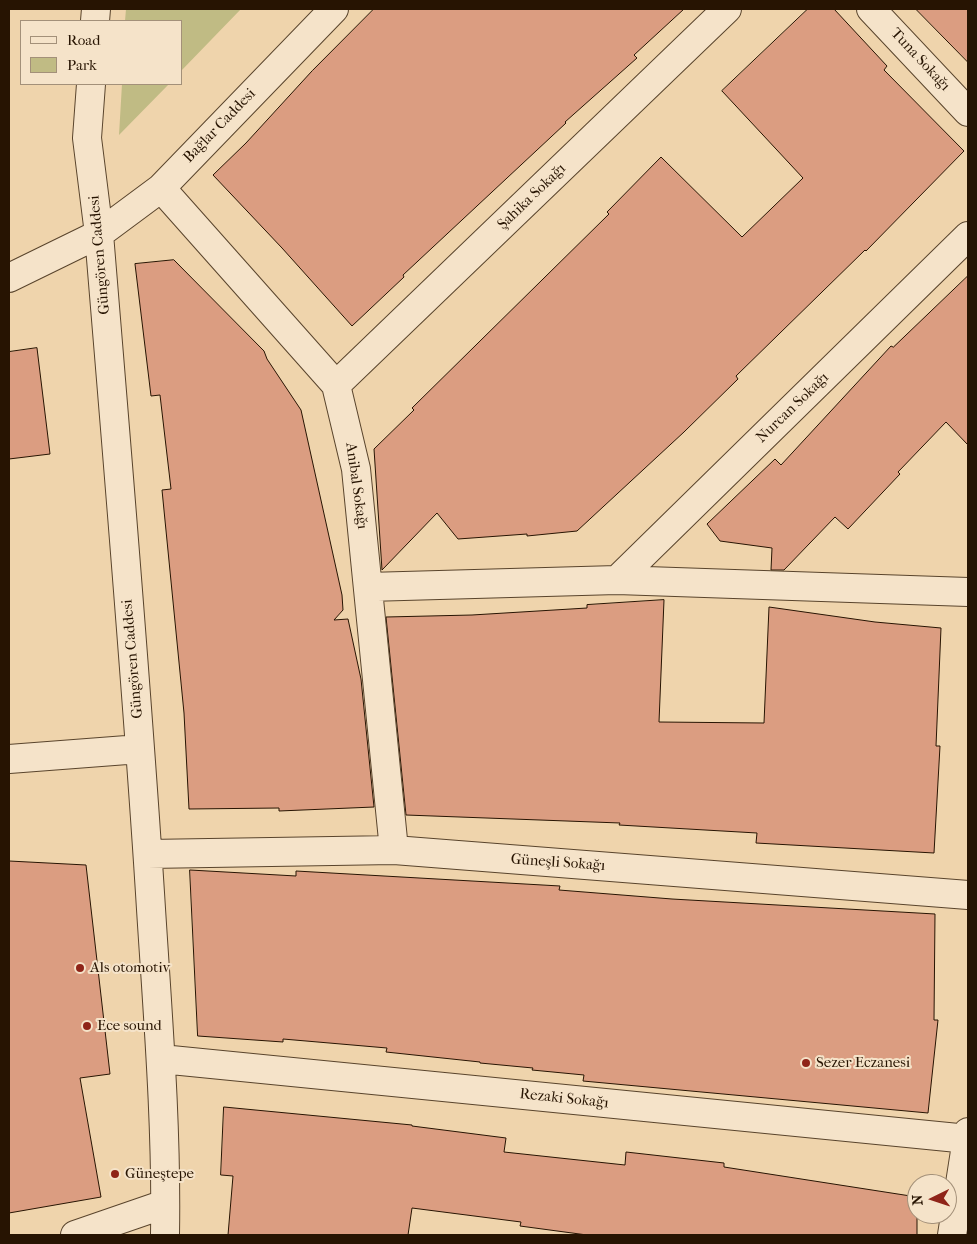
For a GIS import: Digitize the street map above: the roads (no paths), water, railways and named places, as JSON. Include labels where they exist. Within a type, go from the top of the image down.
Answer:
[{"type":"street","name":"Bağlar Caddesi","points":[[9,278],[99,234],[161,188],[334,9]]},
{"type":"street","name":"Şahika Sokağı","points":[[336,385],[727,9]]},
{"type":"street","name":"Tuna Sokağı","points":[[871,9],[968,112]]},
{"type":"street","name":"Güngören Caddesi","points":[[90,85],[87,138],[99,234],[148,854],[161,1059],[166,1204],[165,1235]]},
{"type":"street","name":"Anibal Sokağı","points":[[161,188],[336,385],[356,469],[394,850]]},
{"type":"street","name":"Nurcan Sokağı","points":[[617,580],[968,236]]},
{"type":"street","points":[[368,587],[617,580],[968,592]]},
{"type":"street","points":[[9,759],[140,749]]},
{"type":"street","name":"Güneşli Sokağı","points":[[148,854],[394,850],[968,895]]},
{"type":"street","name":"Rezaki Sokağı","points":[[161,1059],[968,1138]]},
{"type":"street","points":[[952,1235],[968,1132]]},
{"type":"street","points":[[75,1235],[166,1204]]},
{"type":"place","name":"Als otomotiv","points":[[80,968]]},
{"type":"place","name":"Ece sound","points":[[87,1026]]},
{"type":"place","name":"Sezer Eczanesi","points":[[806,1063]]},
{"type":"place","name":"Güneştepe","points":[[115,1174]]}]
